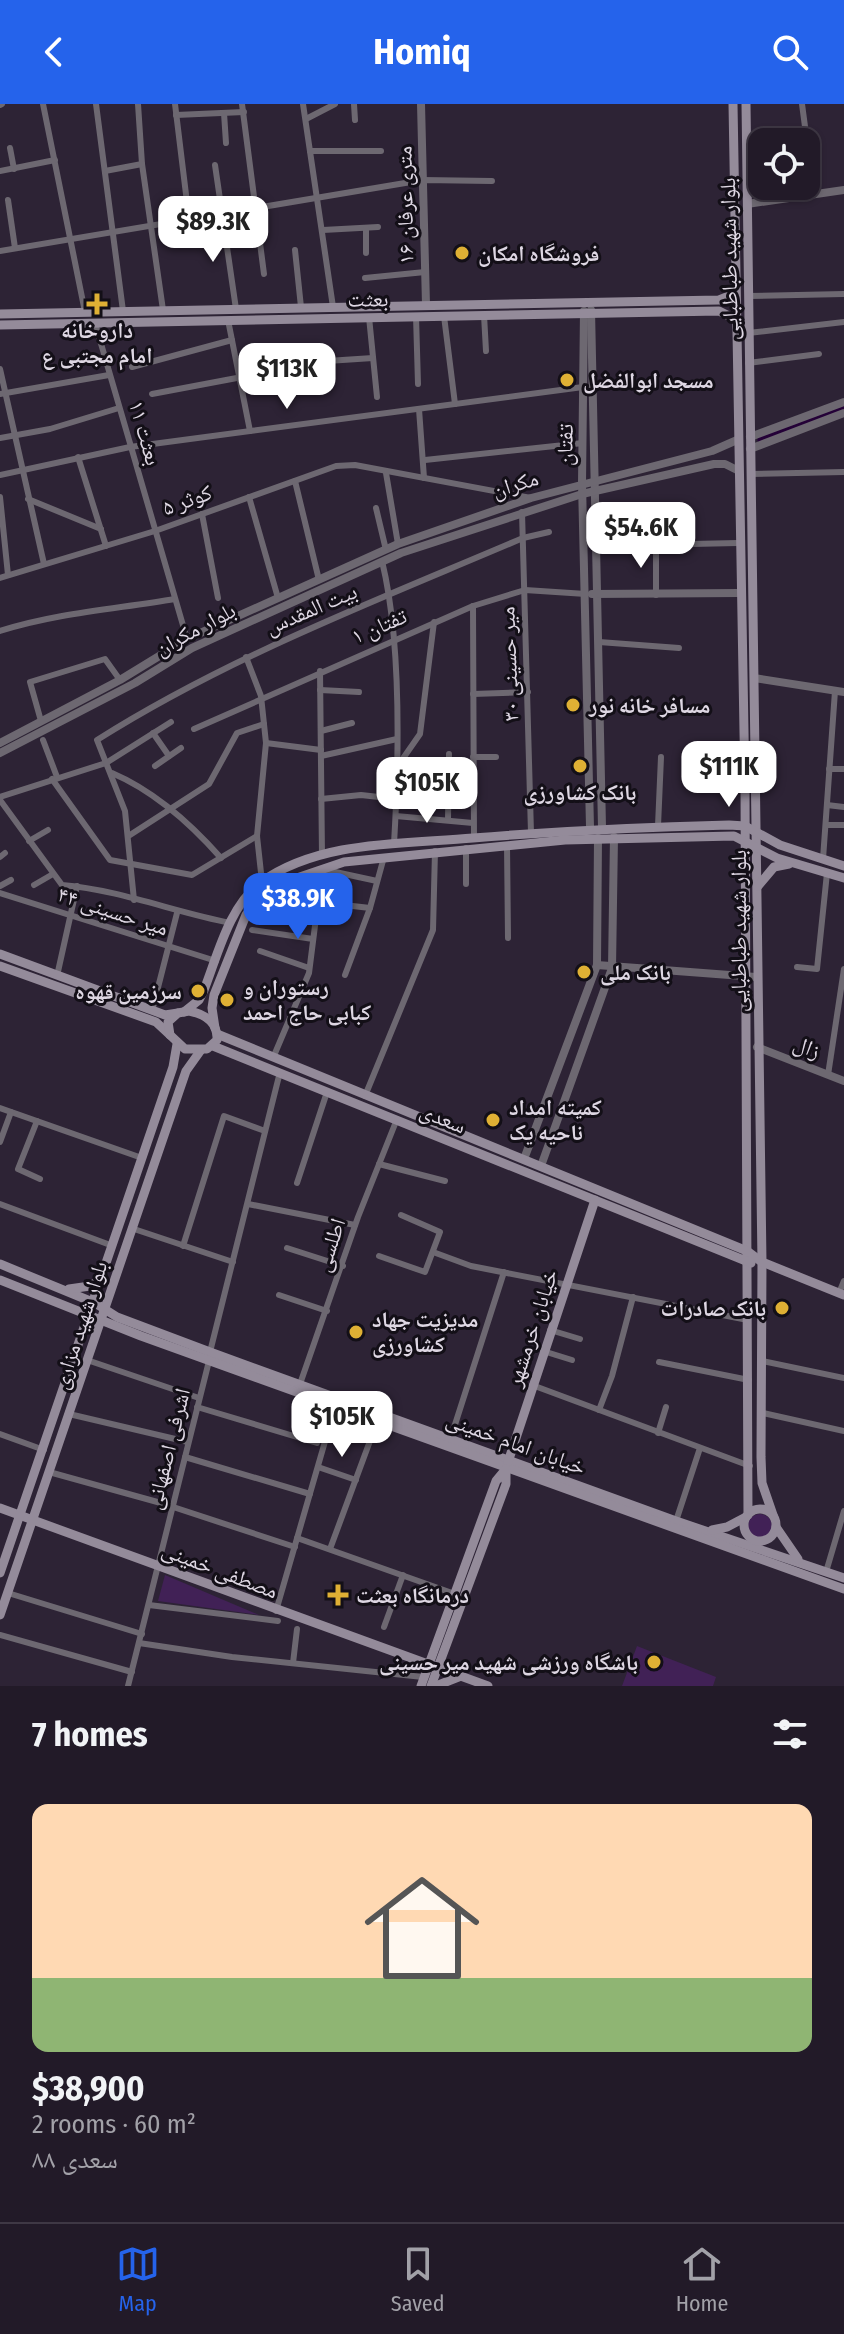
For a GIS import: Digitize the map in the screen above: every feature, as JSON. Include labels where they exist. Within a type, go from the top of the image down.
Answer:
[{"type":"main road","name":"بلوار شهید طباطبایی","points":[[733,104],[745,839],[757,1047],[762,1262],[762,1483],[773,1515]]},
{"type":"main road","name":"بلوار شهید طباطبایی","points":[[746,104],[756,831],[747,1251],[750,1466],[747,1516]]},
{"type":"main road","name":"بعثت","points":[[0,325],[228,320],[318,312],[369,317],[588,313],[719,306],[734,294]]},
{"type":"main road","name":"بعثت","points":[[0,314],[301,307],[318,312],[333,307],[587,302],[719,306],[735,319]]},
{"type":"main road","points":[[735,364],[748,363]]},
{"type":"main road","points":[[170,1035],[168,1022],[199,1000],[237,909],[262,882],[322,856],[394,844],[590,827],[658,826],[676,832],[745,839],[777,858],[844,878]]},
{"type":"main road","points":[[0,966],[156,1022],[185,1049],[201,1050],[213,1046],[216,1031],[212,1008],[214,995],[246,915],[268,891],[320,868],[385,855],[745,826],[780,845],[844,866]]},
{"type":"main road","points":[[777,858],[774,852],[780,845]]},
{"type":"main road","points":[[756,889],[774,867],[794,863]]},
{"type":"main road","points":[[0,954],[165,1015],[199,1013],[216,1031]]},
{"type":"main road","name":"سعدی","points":[[216,1031],[273,1058],[747,1251],[762,1262]]},
{"type":"main road","name":"بلوار شهید مزاری","points":[[0,1615],[87,1360],[98,1315],[95,1303],[173,1067],[177,1044]]},
{"type":"main road","name":"سعدی","points":[[213,1046],[748,1263]]},
{"type":"main road","name":"بلوار شهید مزاری","points":[[0,1573],[44,1450],[131,1228],[186,1071],[201,1050]]},
{"type":"main road","name":"خیابان خرمشهر","points":[[507,1464],[564,1283],[595,1200]]},
{"type":"main road","points":[[748,1263],[762,1262],[842,1294]]},
{"type":"main road","points":[[0,1264],[95,1303]]},
{"type":"main road","points":[[60,1288],[90,1286],[103,1278]]},
{"type":"main road","name":"خیابان امام خمینی","points":[[0,1280],[209,1356],[377,1422],[676,1521],[756,1544],[844,1578]]},
{"type":"main road","name":"خیابان امام خمینی","points":[[209,1356],[451,1437],[507,1464],[732,1551],[844,1589]]},
{"type":"main road","points":[[466,1680],[433,1686],[432,1665],[496,1481],[507,1464]]},
{"type":"main road","points":[[422,1681],[432,1665],[506,1484],[507,1464]]},
{"type":"main road","name":"مصطفی خمینی","points":[[0,1508],[159,1566],[277,1616],[488,1686]]},
{"type":"main road","points":[[705,1530],[727,1527],[758,1509],[773,1515],[776,1527],[795,1557],[804,1564]]},
{"type":"main road","points":[[747,1516],[745,1532],[794,1572]]},
{"type":"main road","points":[[732,1551],[772,1536],[776,1527]]},
{"type":"street","points":[[43,104],[85,312]]},
{"type":"street","points":[[96,104],[123,311]]},
{"type":"street","points":[[138,104],[142,164],[163,310]]},
{"type":"street","points":[[175,104],[189,219]]},
{"type":"street","points":[[303,104],[333,307]]},
{"type":"street","points":[[306,119],[335,104]]},
{"type":"street","points":[[354,104],[355,120]]},
{"type":"street","name":"۱۶ متری عرفان","points":[[421,104],[426,305]]},
{"type":"street","points":[[802,104],[805,128]]},
{"type":"street","points":[[176,115],[224,113],[243,108],[264,274]]},
{"type":"street","points":[[224,113],[226,143]]},
{"type":"street","points":[[10,148],[14,169]]},
{"type":"street","points":[[310,151],[381,151]]},
{"type":"street","points":[[0,171],[55,160]]},
{"type":"street","points":[[105,171],[142,164]]},
{"type":"street","points":[[215,165],[236,309]]},
{"type":"street","points":[[0,251],[423,180],[492,181]]},
{"type":"street","points":[[820,193],[844,190]]},
{"type":"street","points":[[8,200],[15,248]]},
{"type":"street","points":[[747,204],[774,200]]},
{"type":"street","points":[[323,230],[378,227]]},
{"type":"street","points":[[366,228],[366,253]]},
{"type":"street","points":[[295,250],[301,307]]},
{"type":"street","points":[[365,278],[425,272]]},
{"type":"street","points":[[748,296],[844,294]]},
{"type":"street","name":"تفتان","points":[[587,302],[596,479],[602,827]]},
{"type":"street","name":"تفتان","points":[[588,313],[583,387],[582,494],[590,827]]},
{"type":"street","points":[[484,315],[486,351]]},
{"type":"street","points":[[416,316],[418,384]]},
{"type":"street","points":[[444,316],[455,404]]},
{"type":"street","points":[[369,317],[377,397]]},
{"type":"street","points":[[228,320],[250,431]]},
{"type":"street","points":[[748,333],[844,322]]},
{"type":"street","name":"بعثت ۱۱","points":[[95,323],[187,639]]},
{"type":"street","points":[[132,367],[232,340]]},
{"type":"street","points":[[748,363],[819,354]]},
{"type":"street","points":[[152,394],[306,365],[373,358]]},
{"type":"street","points":[[306,365],[308,380]]},
{"type":"street","points":[[0,369],[3,394],[44,564]]},
{"type":"street","points":[[3,394],[109,375]]},
{"type":"street","points":[[0,475],[130,447],[583,387]]},
{"type":"street","points":[[750,437],[844,402]]},
{"type":"street","points":[[0,438],[50,429],[119,408]]},
{"type":"street","points":[[419,409],[424,478]]},
{"type":"street","points":[[750,449],[844,413]]},
{"type":"street","name":"مکران","points":[[398,544],[531,498],[722,448],[737,440]]},
{"type":"street","points":[[425,460],[583,443]]},
{"type":"street","points":[[722,448],[725,464],[737,470]]},
{"type":"street","points":[[78,457],[106,546]]},
{"type":"street","name":"مکران","points":[[413,548],[582,494],[725,464]]},
{"type":"street","name":"کوثر ۵","points":[[4,576],[155,531],[336,466],[355,465],[531,498]]},
{"type":"street","points":[[750,474],[844,472]]},
{"type":"street","points":[[386,473],[398,544]]},
{"type":"street","points":[[295,481],[319,580]]},
{"type":"street","points":[[0,497],[4,576]]},
{"type":"street","points":[[249,497],[278,598]]},
{"type":"street","points":[[28,499],[101,529]]},
{"type":"street","points":[[376,508],[386,550]]},
{"type":"street","name":"میر حسینی ۳۰","points":[[522,512],[531,833]]},
{"type":"street","points":[[202,514],[218,598]]},
{"type":"street","name":"بیت المقدس","points":[[106,763],[97,740],[157,701],[246,657],[523,538],[549,532]]},
{"type":"street","points":[[597,546],[738,543]]},
{"type":"street","name":"بلوار مکران","points":[[0,753],[135,683],[192,648],[308,589],[319,580],[398,544]]},
{"type":"street","points":[[656,545],[656,595]]},
{"type":"street","name":"بلوار مکران","points":[[0,743],[120,680],[187,639],[278,598],[413,548]]},
{"type":"street","points":[[382,561],[390,595],[397,739],[394,844]]},
{"type":"street","name":"تفتان ۱","points":[[194,729],[261,696],[473,606],[525,590],[586,594]]},
{"type":"street","points":[[586,594],[739,593]]},
{"type":"street","points":[[0,631],[46,616],[77,616],[175,599]]},
{"type":"street","points":[[473,606],[474,838]]},
{"type":"street","points":[[397,767],[420,734],[434,622]]},
{"type":"street","points":[[599,642],[679,648]]},
{"type":"street","points":[[246,657],[261,696],[266,743],[257,836],[262,882]]},
{"type":"street","points":[[41,721],[30,682],[105,659],[120,680]]},
{"type":"street","points":[[320,671],[322,856]]},
{"type":"street","points":[[754,678],[839,691],[829,769],[823,859]]},
{"type":"street","points":[[320,690],[359,692]]},
{"type":"street","points":[[473,694],[528,692]]},
{"type":"street","points":[[171,722],[106,763],[0,798],[62,885],[231,923]]},
{"type":"street","points":[[321,731],[352,723]]},
{"type":"street","points":[[130,835],[209,784],[237,733],[264,724]]},
{"type":"street","points":[[153,733],[169,756]]},
{"type":"street","points":[[266,743],[321,753],[397,739]]},
{"type":"street","points":[[43,740],[54,778],[106,858],[192,875],[257,836]]},
{"type":"street","points":[[155,766],[181,748]]},
{"type":"street","points":[[448,820],[449,754]]},
{"type":"street","points":[[473,757],[496,757]]},
{"type":"street","points":[[658,826],[661,757]]},
{"type":"street","points":[[106,763],[112,773],[130,835],[134,900]]},
{"type":"street","points":[[829,769],[844,769]]},
{"type":"street","points":[[112,773],[132,782],[170,810],[221,858]]},
{"type":"street","points":[[707,786],[745,788]]},
{"type":"street","points":[[321,799],[361,795],[397,799]]},
{"type":"street","points":[[827,805],[844,807]]},
{"type":"street","points":[[396,816],[473,823]]},
{"type":"street","points":[[826,825],[844,825]]},
{"type":"street","points":[[29,841],[48,830]]},
{"type":"street","points":[[541,1166],[612,968],[614,837]]},
{"type":"street","points":[[524,1159],[597,965],[598,838]]},
{"type":"street","points":[[507,845],[508,938]]},
{"type":"street","points":[[466,848],[466,884]]},
{"type":"street","points":[[365,1096],[433,930],[435,851]]},
{"type":"street","points":[[345,975],[370,908],[385,855]]},
{"type":"street","points":[[320,868],[377,881]]},
{"type":"street","points":[[797,967],[817,969],[827,873]]},
{"type":"street","points":[[34,885],[53,874]]},
{"type":"street","points":[[0,886],[11,880]]},
{"type":"street","points":[[57,976],[77,886]]},
{"type":"street","name":"میر حسینی ۴۴","points":[[0,893],[216,961]]},
{"type":"street","points":[[273,1058],[309,968],[318,902],[370,908]]},
{"type":"street","points":[[152,1011],[177,913]]},
{"type":"street","points":[[252,930],[313,939]]},
{"type":"street","points":[[260,951],[309,968]]},
{"type":"street","points":[[597,965],[751,976]]},
{"type":"street","points":[[828,1075],[844,969]]},
{"type":"street","name":"زال","points":[[757,1047],[844,1081]]},
{"type":"street","name":"اشرفی اصفهانی","points":[[128,1686],[280,1071]]},
{"type":"street","points":[[297,1183],[327,1091]]},
{"type":"street","points":[[0,1108],[142,1158]]},
{"type":"street","points":[[0,1142],[11,1112]]},
{"type":"street","points":[[183,1246],[224,1116],[265,1131]]},
{"type":"street","name":"اطلسی","points":[[300,1384],[355,1225],[397,1119]]},
{"type":"street","points":[[37,1121],[18,1169],[40,1179]]},
{"type":"street","points":[[379,1164],[445,1181]]},
{"type":"street","points":[[0,1204],[113,1246]]},
{"type":"street","points":[[248,1204],[355,1225]]},
{"type":"street","points":[[379,1256],[423,1273],[440,1232],[401,1215]]},
{"type":"street","points":[[131,1228],[233,1262]]},
{"type":"street","points":[[287,1248],[343,1266]]},
{"type":"street","points":[[433,1252],[471,1266],[748,1320]]},
{"type":"street","points":[[451,1437],[504,1272]]},
{"type":"street","points":[[842,1294],[844,1281]]},
{"type":"street","points":[[279,1295],[327,1311]]},
{"type":"street","points":[[599,1410],[612,1376],[633,1297]]},
{"type":"street","points":[[550,1330],[580,1339]]},
{"type":"street","points":[[543,1351],[572,1360]]},
{"type":"street","points":[[87,1360],[199,1398]]},
{"type":"street","points":[[762,1361],[844,1378]]},
{"type":"street","points":[[659,1362],[749,1380]]},
{"type":"street","points":[[532,1385],[750,1466]]},
{"type":"street","points":[[197,1407],[317,1443]]},
{"type":"street","points":[[149,1605],[277,1616],[335,1407]]},
{"type":"street","points":[[658,1433],[666,1407]]},
{"type":"street","points":[[763,1413],[844,1431]]},
{"type":"street","points":[[69,1414],[188,1442]]},
{"type":"street","points":[[330,1549],[377,1422]]},
{"type":"street","points":[[0,1434],[44,1450]]},
{"type":"street","points":[[676,1521],[700,1448]]},
{"type":"street","points":[[185,1457],[310,1494]]},
{"type":"street","points":[[318,1467],[356,1480]]},
{"type":"street","points":[[49,1472],[113,1489],[295,1547]]},
{"type":"street","points":[[826,1572],[844,1511]]},
{"type":"street","points":[[297,1538],[455,1594]]},
{"type":"street","points":[[384,1627],[403,1575]]},
{"type":"street","points":[[8,1593],[142,1634]]},
{"type":"street","points":[[293,1663],[297,1629]]},
{"type":"street","points":[[0,1635],[132,1672]]},
{"type":"street","points":[[139,1643],[422,1681]]},
{"type":"shaded area","points":[[760,1514],[769,1517],[772,1526],[769,1535],[760,1538],[751,1535],[748,1526],[751,1517]]},
{"type":"shaded area","points":[[165,1575],[259,1615],[158,1601]]},
{"type":"shaded area","name":"باشگاه ورزشی شهید میر حسینی","points":[[637,1646],[716,1677],[713,1686],[622,1686]]},
{"type":"waterway","points":[[761,440],[844,408]]},
{"type":"place","name":"فروشگاه امکان","points":[[462,253]]},
{"type":"place","name":"داروخانه امام مجتبی ع","points":[[97,304]]},
{"type":"place","name":"مسجد ابوالفضل","points":[[567,380]]},
{"type":"place","name":"مسافر خانه نور","points":[[573,705]]},
{"type":"place","name":"بانک کشاورزی","points":[[580,766]]},
{"type":"place","name":"بانک ملی","points":[[584,972]]},
{"type":"place","name":"سرزمین قهوه","points":[[198,991]]},
{"type":"place","name":"رستوران و کبابی حاج احمد","points":[[227,1000]]},
{"type":"place","name":"کمیته امداد ناحیه یک","points":[[493,1120]]},
{"type":"place","name":"بانک صادرات","points":[[782,1308]]},
{"type":"place","name":"مدیزیت جهاد کشاورزی","points":[[356,1332]]},
{"type":"place","name":"درمانگاه بعثت","points":[[338,1595]]},
{"type":"place","name":"باشگاه ورزشی شهید میر حسینی","points":[[654,1662]]}]
